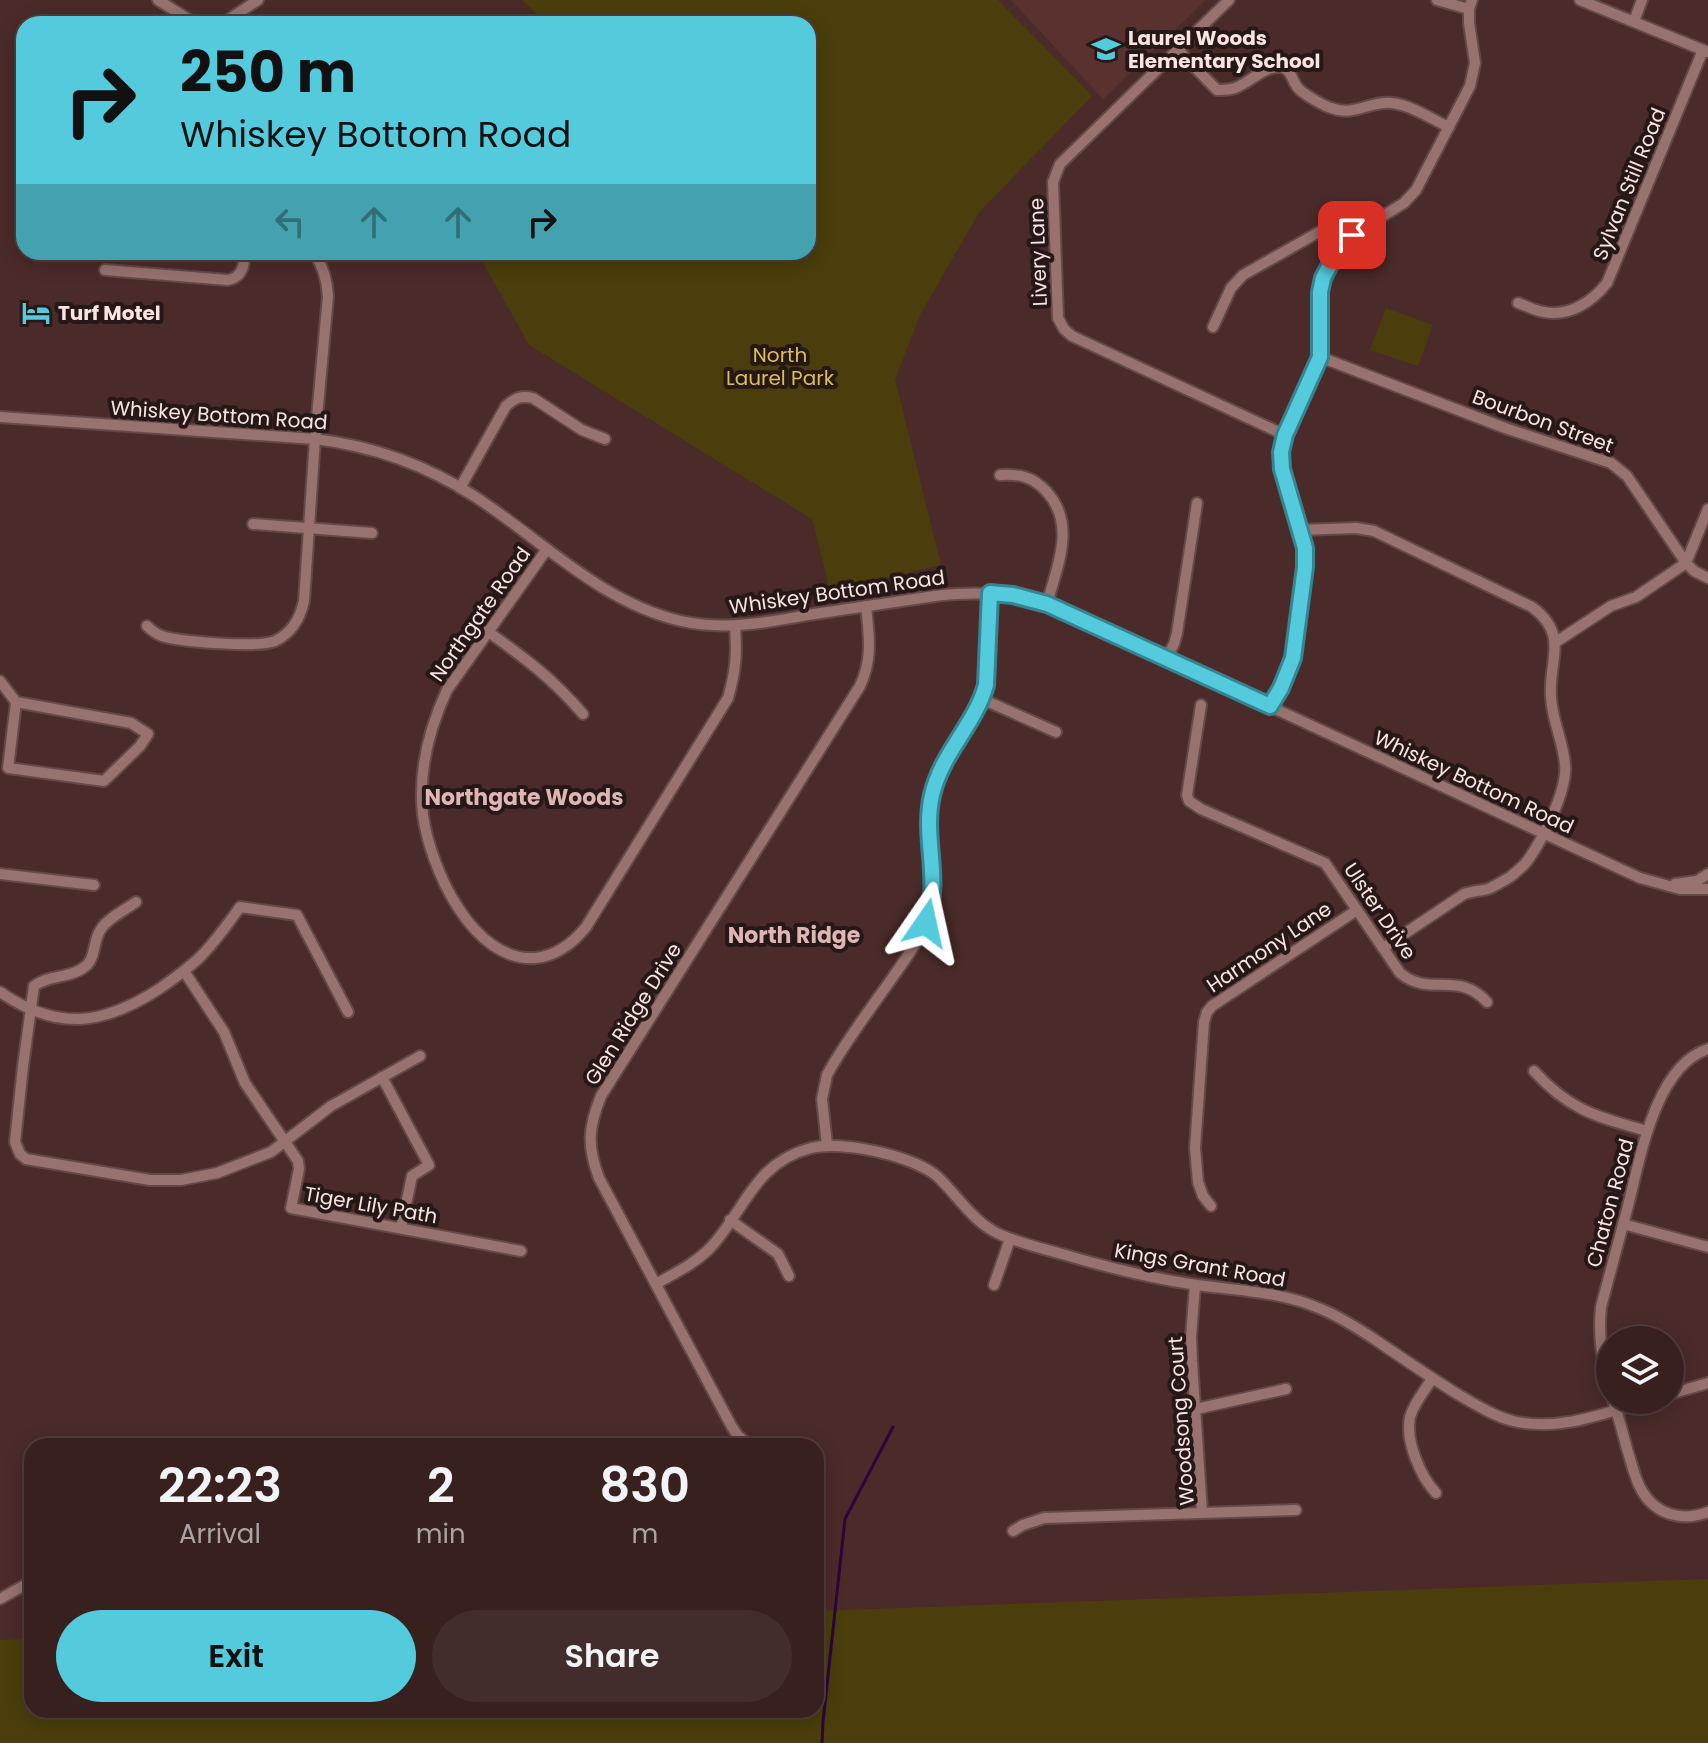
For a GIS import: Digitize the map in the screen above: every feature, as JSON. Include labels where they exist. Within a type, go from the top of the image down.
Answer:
[{"type":"street","points":[[158,0],[183,16]]},
{"type":"street","points":[[234,16],[258,0]]},
{"type":"street","name":"Livery Lane","points":[[1229,0],[1060,164],[1053,182],[1058,318],[1072,336],[1285,435]]},
{"type":"street","points":[[1270,706],[1293,658],[1305,567],[1305,548],[1282,469],[1281,452],[1285,435],[1320,357],[1320,292],[1323,278],[1340,246],[1409,199],[1416,190],[1474,74],[1470,5],[1437,0]]},
{"type":"street","points":[[1580,0],[1706,51]]},
{"type":"street","points":[[1634,21],[1642,0]]},
{"type":"street","points":[[1178,50],[1217,90],[1235,88],[1269,70],[1285,68],[1298,89],[1332,109],[1358,111],[1390,103],[1449,127]]},
{"type":"street","name":"Sylvan Still Road","points":[[1518,303],[1541,312],[1566,312],[1591,300],[1607,283],[1706,51]]},
{"type":"street","points":[[1213,327],[1231,288],[1243,275],[1319,232],[1340,246]]},
{"type":"street","points":[[105,270],[228,280],[234,279],[244,268],[244,260]]},
{"type":"street","points":[[147,626],[173,639],[250,646],[275,641],[295,625],[301,613],[328,296],[327,282],[317,260]]},
{"type":"street","name":"Bourbon Street","points":[[1320,357],[1505,428],[1611,463],[1627,476],[1686,563],[1708,578]]},
{"type":"street","points":[[460,488],[506,406],[519,397],[533,398],[582,430],[605,439]]},
{"type":"street","name":"Whiskey Bottom Road","points":[[0,417],[315,439],[346,443],[399,458],[475,497],[600,587],[626,602],[682,621],[735,626],[966,593],[1013,595],[1047,604],[1640,878],[1680,889],[1708,889]]},
{"type":"street","points":[[1000,475],[1025,476],[1035,481],[1054,501],[1061,514],[1062,545],[1047,604]]},
{"type":"street","points":[[1166,659],[1177,633],[1197,503]]},
{"type":"street","points":[[1556,642],[1611,606],[1636,597],[1686,563],[1708,509]]},
{"type":"street","points":[[253,524],[372,533]]},
{"type":"street","points":[[1300,530],[1356,528],[1374,531],[1532,607],[1549,626],[1556,642],[1551,701],[1563,749],[1565,780],[1543,834],[1527,862],[1509,878],[1486,890],[1464,894],[1383,948]]},
{"type":"street","name":"Northgate Road","points":[[547,549],[447,690],[437,711],[424,759],[423,812],[435,864],[460,909],[479,934],[498,950],[512,956],[527,958],[554,953],[578,937],[586,927],[728,698],[736,671],[735,626]]},
{"type":"street","points":[[827,1145],[822,1099],[827,1075],[911,951],[926,923],[933,897],[929,832],[931,800],[946,757],[982,699],[988,673],[990,593]]},
{"type":"street","name":"Glen Ridge Drive","points":[[741,1438],[599,1178],[590,1147],[590,1129],[601,1096],[860,686],[870,654],[866,606]]},
{"type":"street","points":[[487,631],[543,672],[583,714]]},
{"type":"street","points":[[0,681],[16,702],[131,723],[148,734],[104,781],[8,768],[16,702]]},
{"type":"street","points":[[982,699],[1056,732]]},
{"type":"street","name":"Ulster Drive","points":[[1201,705],[1187,795],[1192,804],[1325,863],[1400,973],[1415,984],[1468,987],[1487,1002]]},
{"type":"street","points":[[0,874],[94,885]]},
{"type":"street","points":[[1665,885],[1697,881],[1708,874]]},
{"type":"street","points":[[136,902],[100,930],[86,966],[34,986],[15,1142],[26,1159],[165,1181],[198,1178],[225,1171],[253,1161],[286,1142],[331,1106],[420,1056]]},
{"type":"street","points":[[0,992],[30,1010],[46,1015],[71,1019],[118,1012],[141,1001],[184,971],[207,949],[240,907],[297,915],[348,1012]]},
{"type":"street","name":"Harmony Lane","points":[[1211,1206],[1198,1182],[1195,1148],[1207,1012],[1357,910]]},
{"type":"street","name":"Tiger Lily Path","points":[[184,971],[224,1032],[245,1083],[298,1161],[291,1208],[521,1251]]},
{"type":"street","name":"Chaton Road","points":[[1599,1326],[1601,1307],[1653,1113],[1682,1065],[1691,1056],[1708,1049]]},
{"type":"street","points":[[1534,1071],[1558,1095],[1575,1106],[1593,1115],[1647,1131]]},
{"type":"street","points":[[382,1077],[429,1165],[412,1176],[401,1228]]},
{"type":"street","name":"Kings Grant Road","points":[[656,1284],[708,1250],[755,1184],[773,1167],[811,1148],[827,1145],[860,1147],[927,1169],[983,1225],[1010,1239],[1129,1274],[1267,1293],[1323,1309],[1432,1379],[1494,1414],[1527,1423],[1566,1423],[1596,1412]]},
{"type":"street","points":[[730,1220],[778,1254],[789,1276]]},
{"type":"street","points":[[1623,1224],[1708,1247]]},
{"type":"street","points":[[994,1285],[1010,1239]]},
{"type":"street","name":"Woodsong Court","points":[[1195,1285],[1191,1337],[1202,1512],[1296,1510]]},
{"type":"street","points":[[1432,1379],[1410,1416],[1409,1428],[1423,1478],[1436,1493]]},
{"type":"street","points":[[1684,1390],[1708,1383]]},
{"type":"street","points":[[1196,1409],[1286,1389]]},
{"type":"street","points":[[1617,1414],[1637,1480],[1649,1501],[1659,1509],[1681,1517],[1708,1512]]},
{"type":"street","points":[[1013,1531],[1044,1518],[1202,1512]]},
{"type":"street","points":[[0,1599],[24,1586]]},
{"type":"shaded area","name":"Laurel Woods Elementary School","points":[[1011,0],[1206,0],[1103,99]]},
{"type":"green space","name":"North Laurel Park","points":[[522,0],[998,0],[1092,96],[980,211],[921,313],[895,379],[941,565],[830,591],[812,519],[529,345],[482,260],[816,260],[816,16],[539,16]]},
{"type":"green space","points":[[1386,308],[1433,325],[1418,366],[1370,350]]},
{"type":"green space","points":[[1708,1579],[1708,1743],[0,1743],[0,1640],[24,1639],[24,1718],[824,1718],[824,1611]]},
{"type":"waterway","points":[[824,1713],[845,1519],[893,1427]]},
{"type":"waterway","points":[[822,1743],[823,1718]]},
{"type":"place","name":"Laurel Woods Elementary School","points":[[1106,49]]},
{"type":"place","name":"Turf Motel","points":[[36,313]]},
{"type":"district","name":"Northgate Woods","points":[[524,797]]},
{"type":"district","name":"North Ridge","points":[[794,935]]},
{"type":"route","points":[[926,923],[934,884],[929,832],[931,800],[946,757],[982,699],[986,685],[990,593],[1029,598],[1047,604],[1270,706],[1293,658],[1305,567],[1305,548],[1282,469],[1281,452],[1285,435],[1320,357],[1319,312],[1323,278],[1340,246],[1352,235]]}]
